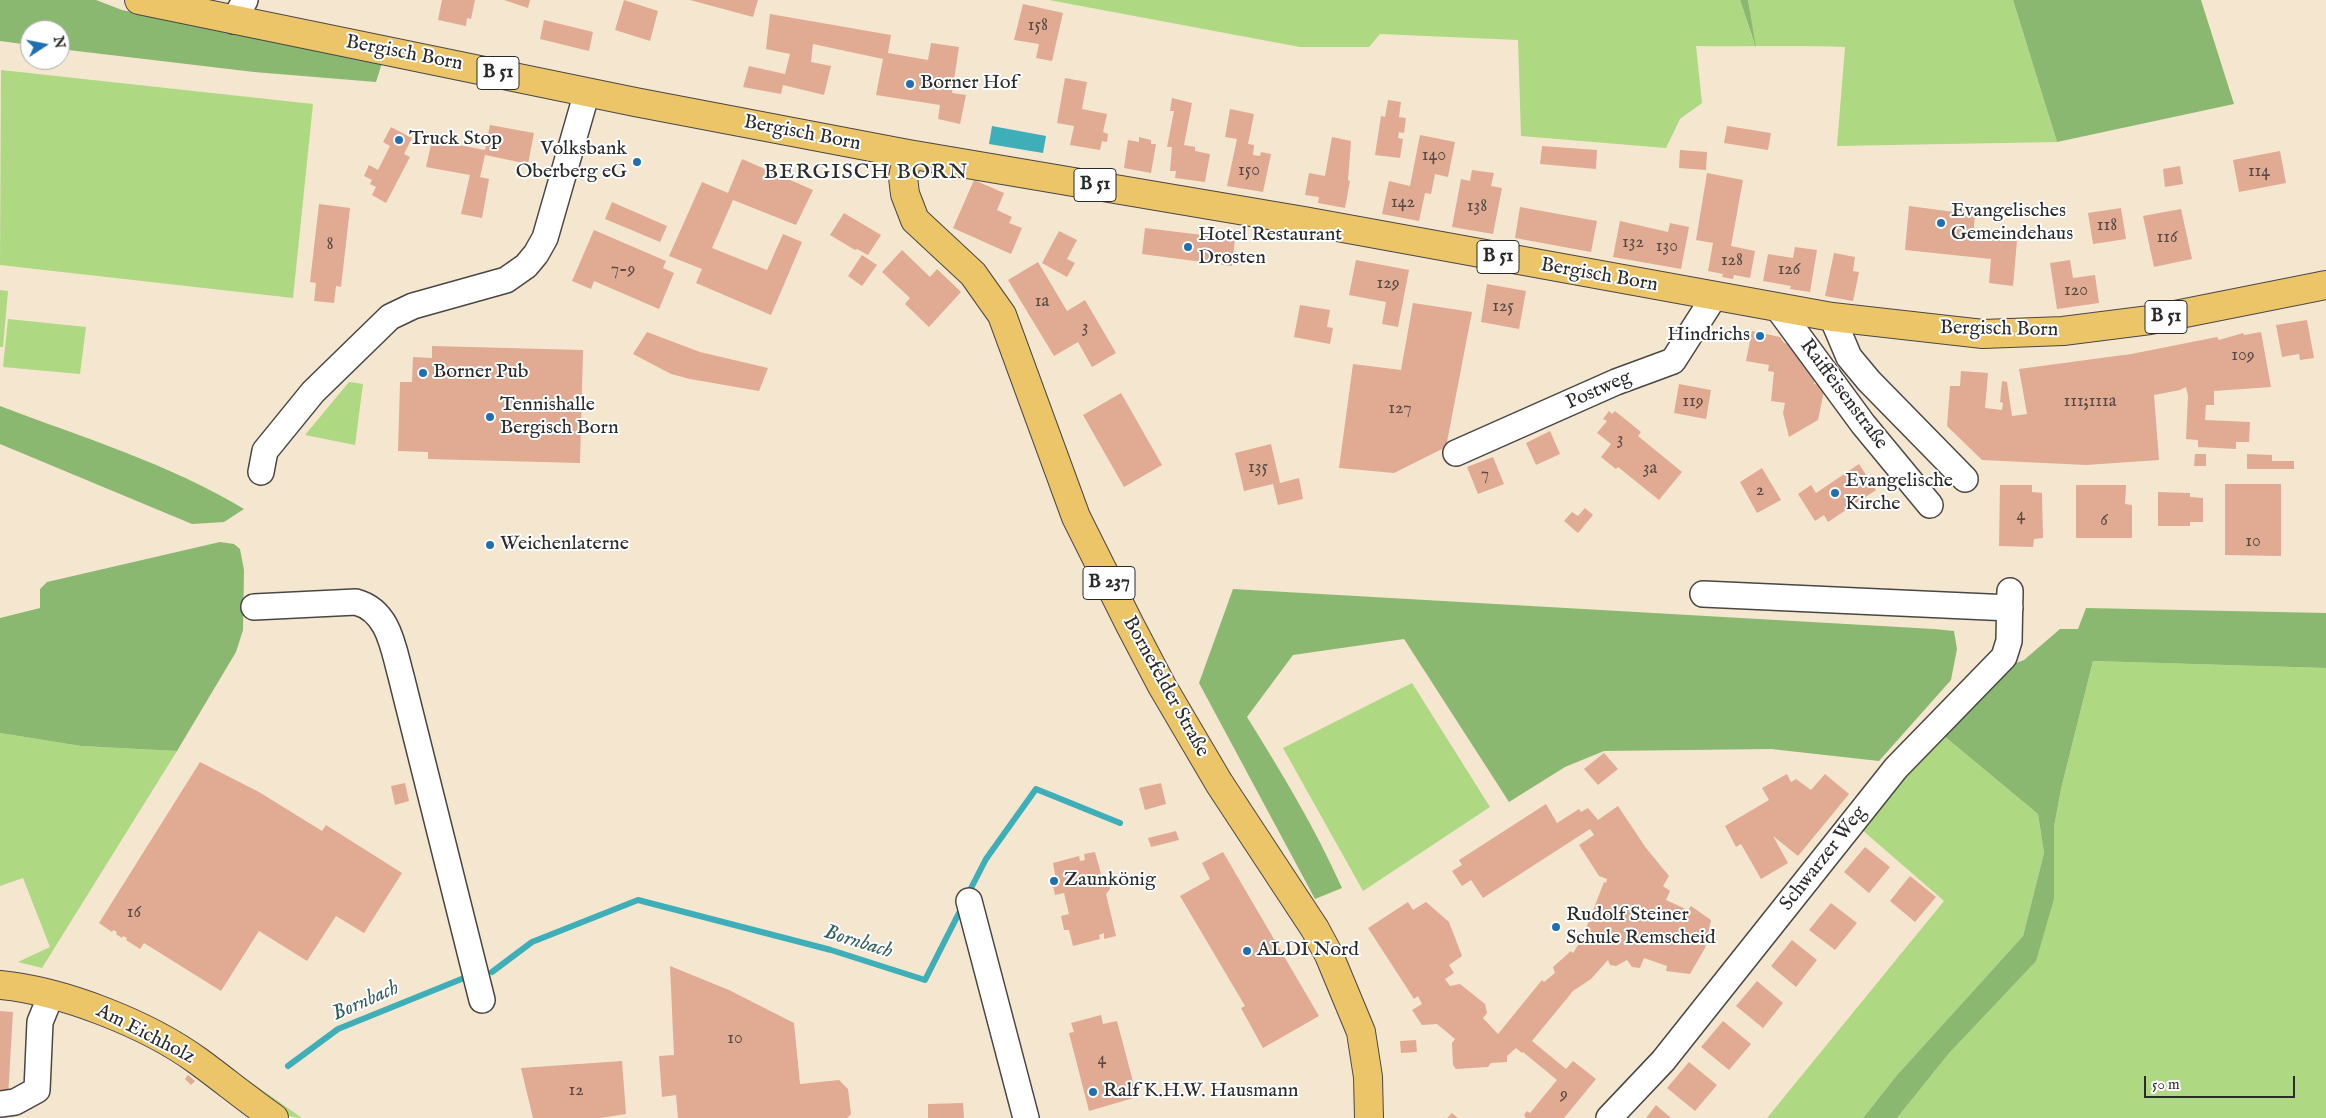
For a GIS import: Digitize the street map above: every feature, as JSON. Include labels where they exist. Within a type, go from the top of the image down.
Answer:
[{"type":"main road","name":"Bergisch Born","points":[[139,0],[240,10],[586,92],[908,154],[1304,221],[1832,317],[1975,333],[2063,331],[2150,320],[2326,285]]},
{"type":"main road","name":"Bornefelder Straße","points":[[908,154],[904,177],[905,194],[915,220],[972,274],[1002,314],[1076,517],[1130,625],[1162,686],[1219,783],[1316,929],[1329,956],[1360,1032],[1367,1065],[1369,1118]]},
{"type":"main road","name":"Am Eichholz","points":[[0,986],[51,995],[106,1013],[149,1033],[197,1060],[240,1095],[274,1118]]},
{"type":"street","points":[[261,472],[265,451],[313,392],[377,328],[401,310],[506,280],[526,266],[536,254],[545,238],[586,92]]},
{"type":"street","name":"Postweg","points":[[1456,453],[1616,382],[1673,361],[1714,297]]},
{"type":"street","name":"Raiffeisenstraße","points":[[1777,307],[1863,424],[1930,505]]},
{"type":"street","name":"Raiffeisenstraße","points":[[1832,317],[1849,356],[1869,382],[1964,478]]},
{"type":"street","name":"Schwarzer Weg","points":[[1609,1118],[1662,1061],[1854,820],[1922,740],[2004,657],[2009,641],[2010,599],[1703,594]]},
{"type":"street","points":[[254,607],[356,602],[369,606],[381,618],[391,639],[401,676],[482,1000]]},
{"type":"street","points":[[969,901],[1026,1118]]},
{"type":"street","points":[[0,1104],[15,1102],[37,1090],[40,1022],[51,995]]},
{"type":"green space","points":[[0,0],[96,0],[122,10],[382,63],[376,82],[254,72],[70,50],[70,20],[20,20],[20,44],[0,41]]},
{"type":"green space","points":[[1049,0],[1740,0],[1754,43],[1748,0],[2013,0],[2057,142],[1837,146],[1845,47],[1808,46],[1696,46],[1702,103],[1680,119],[1666,148],[1521,136],[1518,40],[1380,34],[1369,47],[1300,47]]},
{"type":"green space","points":[[1740,0],[1748,0],[1756,48]]},
{"type":"green space","points":[[2013,0],[2201,0],[2234,104],[2057,142]]},
{"type":"green space","points":[[1,70],[313,104],[293,298],[0,265]]},
{"type":"green space","points":[[0,290],[8,291],[3,347],[0,347]]},
{"type":"green space","points":[[8,319],[86,327],[80,374],[3,367]]},
{"type":"green space","points":[[349,382],[363,384],[355,445],[305,435]]},
{"type":"green space","points":[[0,406],[156,465],[216,493],[244,509],[224,522],[192,524],[0,444]]},
{"type":"green space","points":[[220,542],[234,544],[240,549],[244,570],[243,630],[236,652],[177,751],[81,746],[0,733],[0,618],[40,608],[40,589],[47,582]]},
{"type":"green space","points":[[1233,589],[1934,629],[1954,631],[1957,649],[1951,680],[1879,761],[1771,749],[1604,751],[1565,767],[1509,802],[1404,639],[1293,655],[1247,717],[1298,801],[1342,888],[1315,899],[1199,683]]},
{"type":"green space","points":[[2086,608],[2326,613],[2326,668],[2093,661],[2061,789],[2054,827],[2054,899],[2036,961],[1950,1052],[1897,1118],[1863,1118],[1897,1075],[2023,936],[2044,853],[2038,814],[1938,731],[2008,666],[2024,660],[2060,629],[2078,629]]},
{"type":"green space","points":[[2093,661],[2326,668],[2326,1118],[1897,1118],[1950,1052],[2054,899],[2054,827],[2061,789]]},
{"type":"green space","points":[[1412,683],[1490,807],[1363,891],[1283,748]]},
{"type":"green space","points":[[1938,731],[2038,814],[2044,853],[2023,936],[1897,1075],[1863,1118],[1767,1118],[1944,901],[1861,829]]},
{"type":"green space","points":[[0,733],[81,746],[177,751],[42,968],[18,962],[50,947],[23,878],[0,886]]},
{"type":"green space","points":[[225,1064],[302,1118],[281,1112],[270,1106]]},
{"type":"water","points":[[992,126],[1046,136],[1043,153],[989,144]]},
{"type":"building","points":[[442,0],[475,0],[471,19],[467,18],[466,26],[438,20]]},
{"type":"building","points":[[504,0],[530,0],[528,8]]},
{"type":"building","points":[[624,0],[658,11],[650,41],[615,30]]},
{"type":"building","points":[[690,0],[758,0],[753,17]]},
{"type":"building","points":[[1023,4],[1063,13],[1052,61],[1036,58],[1039,44],[1014,40]]},
{"type":"building","points":[[770,14],[891,35],[888,53],[928,60],[931,43],[959,47],[952,93],[966,95],[960,124],[938,119],[940,105],[876,95],[883,59],[813,44],[811,62],[831,66],[824,95],[783,85],[781,94],[743,87],[749,66],[785,74],[790,54],[766,49]]},
{"type":"building","points":[[544,20],[593,32],[589,51],[540,39]]},
{"type":"building","points":[[1065,78],[1087,82],[1082,109],[1107,114],[1103,132],[1108,134],[1107,142],[1102,141],[1100,150],[1070,145],[1074,126],[1057,123]]},
{"type":"building","points":[[1172,98],[1192,103],[1184,145],[1195,147],[1195,151],[1210,154],[1205,182],[1175,178],[1176,171],[1170,171],[1172,147],[1167,147],[1174,111],[1170,111]]},
{"type":"building","points":[[1388,100],[1401,102],[1399,117],[1406,118],[1404,133],[1399,132],[1398,138],[1403,139],[1400,158],[1375,155],[1381,116],[1385,117]]},
{"type":"building","points":[[1230,109],[1254,114],[1248,144],[1254,145],[1253,155],[1260,156],[1261,152],[1271,154],[1263,192],[1227,186],[1237,139],[1225,137]]},
{"type":"building","points":[[490,125],[534,133],[528,164],[485,155],[480,177],[489,179],[482,218],[461,214],[470,175],[426,167],[432,140],[485,150]]},
{"type":"building","points":[[1727,126],[1771,133],[1768,150],[1724,143]]},
{"type":"building","points":[[391,127],[412,138],[404,154],[410,157],[386,203],[372,195],[376,187],[370,184],[372,180],[364,176],[369,165],[378,170],[390,146],[383,142]]},
{"type":"building","points":[[1420,135],[1455,142],[1448,177],[1435,174],[1431,194],[1425,193],[1419,221],[1382,214],[1389,181],[1410,186]]},
{"type":"building","points":[[1139,137],[1151,140],[1151,144],[1156,144],[1151,173],[1124,168],[1128,140],[1139,142]]},
{"type":"building","points":[[1332,137],[1351,141],[1348,180],[1350,181],[1345,208],[1318,203],[1319,197],[1305,195],[1309,173],[1325,176]]},
{"type":"building","points":[[1542,146],[1597,150],[1596,169],[1540,164]]},
{"type":"building","points":[[1680,150],[1707,152],[1706,170],[1679,168]]},
{"type":"building","points":[[2280,151],[2286,183],[2239,192],[2233,160]]},
{"type":"building","points":[[742,159],[813,190],[796,225],[733,200],[712,248],[767,270],[783,234],[802,242],[771,315],[696,283],[702,269],[669,256],[702,182],[728,193]]},
{"type":"building","points":[[2180,166],[2183,184],[2165,187],[2163,169]]},
{"type":"building","points":[[1472,170],[1494,173],[1491,186],[1502,188],[1493,234],[1452,227],[1461,179],[1470,181]]},
{"type":"building","points":[[1707,173],[1743,180],[1731,246],[1755,251],[1750,278],[1734,275],[1733,279],[1722,277],[1723,274],[1708,271],[1713,243],[1696,240]]},
{"type":"building","points":[[974,180],[1004,193],[997,210],[1012,217],[1009,223],[1022,228],[1011,254],[953,228]]},
{"type":"building","points":[[612,202],[667,226],[660,242],[605,219]]},
{"type":"building","points":[[319,204],[350,208],[341,287],[336,286],[334,303],[314,301],[316,283],[310,282]]},
{"type":"building","points":[[1909,206],[1954,212],[1965,206],[1971,208],[1975,214],[1973,238],[2017,241],[2013,286],[1989,283],[1991,259],[1905,250]]},
{"type":"building","points":[[1520,207],[1597,221],[1591,252],[1515,238]]},
{"type":"building","points":[[2121,208],[2126,239],[2093,244],[2088,213]]},
{"type":"building","points":[[2181,209],[2192,259],[2154,267],[2143,216]]},
{"type":"building","points":[[844,213],[881,235],[868,255],[857,249],[855,250],[830,235]]},
{"type":"building","points":[[1620,221],[1668,232],[1670,223],[1689,227],[1681,269],[1613,257]]},
{"type":"building","name":"Hotel Restaurant Drosten","points":[[1145,228],[1235,239],[1232,266],[1142,254]]},
{"type":"building","points":[[594,230],[666,261],[663,268],[674,273],[659,309],[594,281],[591,289],[572,281]]},
{"type":"building","points":[[1059,231],[1077,240],[1067,259],[1075,263],[1067,277],[1042,263]]},
{"type":"building","points":[[1795,247],[1817,250],[1810,292],[1790,289],[1791,286],[1763,281],[1768,254],[1793,258]]},
{"type":"building","points":[[902,250],[930,277],[937,269],[961,292],[929,327],[905,304],[910,298],[882,272]]},
{"type":"building","points":[[1834,253],[1855,257],[1853,271],[1859,272],[1853,301],[1825,296]]},
{"type":"building","points":[[862,255],[877,265],[862,286],[848,276]]},
{"type":"building","points":[[1356,260],[1409,270],[1398,327],[1382,324],[1386,302],[1349,295]]},
{"type":"building","points":[[2070,260],[2073,278],[2095,275],[2099,303],[2057,309],[2050,263]]},
{"type":"building","points":[[1038,262],[1067,311],[1085,300],[1116,353],[1092,367],[1078,342],[1054,356],[1008,280]]},
{"type":"building","points":[[1487,284],[1526,291],[1519,329],[1481,322]]},
{"type":"building","points":[[1413,303],[1472,312],[1446,447],[1394,473],[1339,468],[1353,364],[1401,370]]},
{"type":"building","points":[[1300,305],[1330,310],[1327,327],[1333,328],[1330,344],[1294,337]]},
{"type":"building","points":[[2307,320],[2314,358],[2300,360],[2299,354],[2282,357],[2276,325]]},
{"type":"building","points":[[1752,331],[1780,337],[1784,343],[1793,345],[1815,377],[1814,384],[1825,386],[1818,420],[1789,437],[1783,413],[1785,403],[1771,401],[1774,372],[1768,371],[1769,365],[1746,361]]},
{"type":"building","points":[[647,332],[700,352],[768,368],[759,391],[671,374],[633,354]]},
{"type":"building","points":[[2261,332],[2271,387],[2214,391],[2214,405],[2206,405],[2205,420],[2250,422],[2249,442],[2236,442],[2236,449],[2198,447],[2198,440],[2186,439],[2188,396],[2186,387],[2154,395],[2159,460],[2086,465],[1982,460],[1947,426],[1950,386],[1960,386],[1961,371],[1988,373],[1985,408],[2002,410],[2003,403],[2000,402],[2002,381],[2007,382],[2012,416],[2027,414],[2019,369],[2131,354],[2217,337],[2219,340],[2243,333],[2244,335]]},
{"type":"building","name":"Tennishalle Bergisch Born","points":[[432,346],[583,350],[580,463],[428,459],[428,452],[398,451],[400,382],[412,382],[413,357],[432,358]]},
{"type":"building","points":[[1679,384],[1711,390],[1706,419],[1674,413]]},
{"type":"building","points":[[1121,393],[1162,465],[1124,487],[1083,415]]},
{"type":"building","points":[[1609,411],[1612,414],[1615,411],[1641,432],[1638,436],[1682,472],[1659,500],[1618,467],[1616,469],[1601,457],[1611,444],[1597,433],[1607,421],[1603,419]]},
{"type":"building","points":[[1550,431],[1560,454],[1536,465],[1526,443]]},
{"type":"building","points":[[1271,444],[1280,483],[1299,478],[1303,499],[1278,505],[1273,484],[1244,491],[1235,453]]},
{"type":"building","points":[[2195,454],[2206,454],[2206,466],[2194,466]]},
{"type":"building","points":[[2247,454],[2272,455],[2272,461],[2294,461],[2294,469],[2247,469]]},
{"type":"building","points":[[1493,457],[1504,484],[1478,494],[1467,467]]},
{"type":"building","name":"Evangelische Kirche","points":[[1859,464],[1876,490],[1828,522],[1824,515],[1815,521],[1798,494],[1811,485],[1816,493]]},
{"type":"building","points":[[1762,468],[1781,500],[1757,513],[1740,482]]},
{"type":"building","points":[[2225,484],[2281,484],[2281,556],[2225,555]]},
{"type":"building","points":[[2000,485],[2032,485],[2032,492],[2042,493],[2043,538],[2034,539],[2033,547],[1999,546]]},
{"type":"building","points":[[2076,485],[2126,485],[2125,504],[2132,505],[2132,538],[2076,538]]},
{"type":"building","points":[[2158,492],[2190,493],[2190,497],[2203,498],[2203,522],[2190,522],[2190,526],[2158,526]]},
{"type":"building","points":[[1585,508],[1593,515],[1578,533],[1564,521],[1572,512],[1578,516]]},
{"type":"building","points":[[1604,753],[1618,769],[1598,785],[1584,769]]},
{"type":"building","points":[[200,762],[259,792],[322,831],[326,825],[402,873],[364,933],[336,916],[307,961],[259,931],[221,991],[144,943],[140,949],[126,940],[127,938],[123,936],[122,938],[116,934],[117,932],[113,930],[112,932],[99,923]]},
{"type":"building","points":[[1787,774],[1791,782],[1796,779],[1811,790],[1825,774],[1849,794],[1798,856],[1773,836],[1788,863],[1761,879],[1741,844],[1736,847],[1725,826],[1769,800],[1762,788]]},
{"type":"building","points":[[405,783],[409,801],[395,805],[391,786]]},
{"type":"building","points":[[1161,783],[1166,804],[1145,810],[1139,788]]},
{"type":"building","points":[[1546,804],[1557,823],[1579,809],[1581,812],[1588,808],[1598,820],[1618,806],[1646,848],[1669,876],[1663,886],[1670,891],[1666,900],[1688,910],[1691,906],[1711,920],[1705,948],[1690,974],[1666,971],[1667,966],[1644,958],[1640,968],[1632,967],[1627,960],[1616,966],[1610,965],[1608,960],[1591,979],[1573,991],[1532,1041],[1566,1069],[1573,1061],[1596,1079],[1564,1118],[1526,1118],[1524,1115],[1527,1111],[1530,1113],[1557,1080],[1516,1048],[1507,1056],[1507,1062],[1491,1063],[1488,1067],[1456,1069],[1453,1065],[1452,1043],[1455,1039],[1437,1024],[1422,1025],[1412,1010],[1422,1004],[1418,996],[1414,999],[1368,928],[1408,902],[1413,910],[1426,902],[1449,922],[1462,956],[1449,965],[1454,973],[1445,979],[1450,986],[1460,984],[1485,1004],[1487,1013],[1483,1018],[1498,1034],[1542,980],[1544,982],[1555,973],[1553,967],[1571,951],[1573,953],[1587,931],[1585,931],[1604,882],[1606,883],[1607,879],[1599,876],[1579,845],[1594,835],[1590,829],[1483,898],[1471,880],[1462,886],[1452,871],[1462,865],[1459,860]]},
{"type":"building","points":[[1176,831],[1179,840],[1151,847],[1148,838]]},
{"type":"building","points":[[1865,847],[1890,867],[1869,893],[1844,872]]},
{"type":"building","points":[[1095,852],[1103,881],[1110,880],[1110,889],[1106,894],[1116,936],[1104,939],[1104,933],[1099,935],[1100,939],[1073,946],[1069,930],[1064,930],[1061,916],[1069,914],[1064,893],[1055,895],[1052,881],[1056,880],[1053,863],[1079,856],[1080,861],[1085,860],[1084,854]]},
{"type":"building","name":"ALDI Nord","points":[[1223,852],[1319,1016],[1263,1048],[1241,1008],[1245,1006],[1180,896],[1210,879],[1202,863]]},
{"type":"building","points":[[1910,876],[1936,897],[1915,922],[1890,901]]},
{"type":"building","points":[[1831,903],[1857,923],[1835,950],[1809,930]]},
{"type":"building","points":[[1792,940],[1817,960],[1796,987],[1771,966]]},
{"type":"building","points":[[670,966],[729,990],[794,1023],[800,1084],[839,1080],[848,1089],[851,1114],[847,1118],[678,1118],[676,1095],[662,1097],[659,1056],[674,1055]]},
{"type":"building","points":[[1757,981],[1783,1003],[1763,1028],[1736,1006]]},
{"type":"building","points":[[0,1011],[13,1012],[8,1097],[0,1096]]},
{"type":"building","points":[[1101,1015],[1103,1024],[1117,1021],[1137,1097],[1089,1111],[1069,1033],[1074,1032],[1071,1023]]},
{"type":"building","points":[[1723,1021],[1751,1044],[1729,1070],[1701,1047]]},
{"type":"building","points":[[1416,1040],[1417,1052],[1401,1053],[1400,1041]]},
{"type":"building","points":[[622,1061],[626,1114],[600,1118],[533,1118],[521,1068]]},
{"type":"building","points":[[1689,1062],[1717,1085],[1695,1111],[1667,1088]]},
{"type":"building","points":[[188,1075],[195,1081],[191,1085],[185,1079]]},
{"type":"building","points":[[963,1103],[964,1118],[928,1118],[928,1104]]},
{"type":"building","points":[[1656,1105],[1671,1118],[1646,1118]]},
{"type":"building","points":[[1452,1113],[1458,1118],[1447,1118]]},
{"type":"waterway","name":"Bornbach","points":[[967,896],[986,859],[1036,789],[1120,823]]},
{"type":"waterway","name":"Bornbach","points":[[492,972],[532,942],[638,900],[831,950],[925,980],[963,905]]},
{"type":"waterway","name":"Bornbach","points":[[288,1066],[338,1029],[464,978]]},
{"type":"place","name":"Borner Hof","points":[[910,84]]},
{"type":"place","name":"Truck Stop","points":[[399,140]]},
{"type":"place","name":"Volksbank Oberberg eG","points":[[637,162]]},
{"type":"place","name":"Evangelisches Gemeindehaus","points":[[1941,223]]},
{"type":"place","name":"Hotel Restaurant Drosten","points":[[1188,247]]},
{"type":"place","name":"Hindrichs","points":[[1760,336]]},
{"type":"place","name":"Borner Pub","points":[[423,373]]},
{"type":"place","name":"Tennishalle Bergisch Born","points":[[490,417]]},
{"type":"place","name":"Evangelische Kirche","points":[[1835,493]]},
{"type":"place","name":"Weichenlaterne","points":[[490,545]]},
{"type":"place","name":"Zaunkönig","points":[[1054,881]]},
{"type":"place","name":"Rudolf Steiner Schule Remscheid","points":[[1556,927]]},
{"type":"place","name":"ALDI Nord","points":[[1247,951]]},
{"type":"place","name":"Ralf K.H.W. Hausmann","points":[[1093,1092]]},
{"type":"district","name":"BERGISCH BORN","points":[[866,173]]}]
